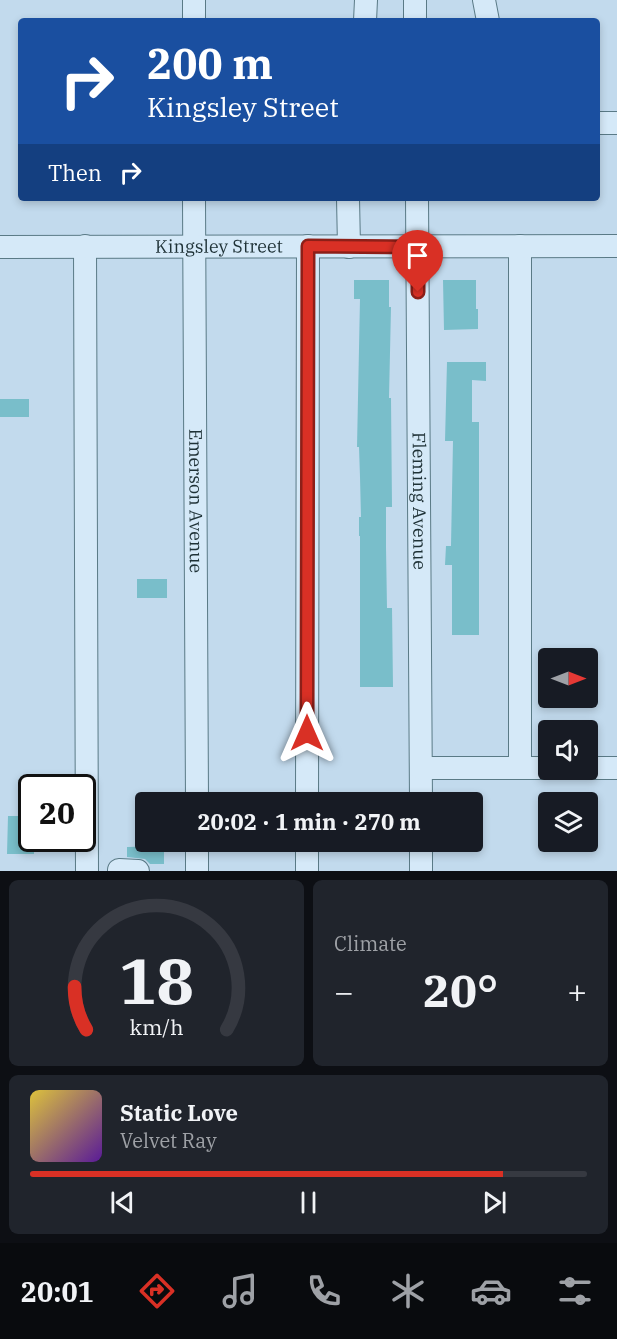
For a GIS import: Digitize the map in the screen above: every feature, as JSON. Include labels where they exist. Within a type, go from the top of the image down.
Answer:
[{"type":"street","points":[[194,0],[194,18]]},
{"type":"street","points":[[365,18],[366,0]]},
{"type":"street","points":[[415,0],[415,18]]},
{"type":"street","points":[[484,0],[487,18]]},
{"type":"street","points":[[600,123],[617,123]]},
{"type":"street","name":"Emerson Avenue","points":[[194,201],[197,792]]},
{"type":"street","points":[[348,201],[349,247]]},
{"type":"street","name":"Fleming Avenue","points":[[417,201],[421,792]]},
{"type":"street","points":[[85,246],[87,871]]},
{"type":"street","points":[[307,792],[308,246]]},
{"type":"street","points":[[520,246],[520,768]]},
{"type":"street","name":"Kingsley Street","points":[[0,247],[617,246]]},
{"type":"street","points":[[421,768],[538,768]]},
{"type":"street","points":[[598,768],[617,768]]},
{"type":"street","points":[[197,852],[197,871]]},
{"type":"street","points":[[307,852],[307,871]]},
{"type":"street","points":[[421,852],[421,871]]},
{"type":"street","points":[[119,870],[138,871]]},
{"type":"building","points":[[354,280],[389,280],[392,507],[386,507],[386,547],[387,608],[392,608],[393,687],[360,687],[359,517],[361,517],[359,447],[357,447],[360,299],[354,299]]},
{"type":"building","points":[[443,280],[476,280],[478,329],[444,330]]},
{"type":"building","points":[[447,362],[486,362],[486,381],[472,380],[472,422],[479,422],[479,635],[452,635],[452,565],[445,565],[446,546],[451,546],[453,441],[445,441]]},
{"type":"building","points":[[0,399],[29,399],[29,417],[0,417]]},
{"type":"building","points":[[137,579],[167,579],[167,598],[137,598]]},
{"type":"building","points":[[8,816],[18,816],[18,852],[34,852],[34,854],[7,854]]},
{"type":"building","points":[[127,847],[135,847],[135,852],[164,852],[164,864],[150,864],[145,859],[127,857]]},
{"type":"route","points":[[307,733],[308,246],[418,247],[418,292]]}]
